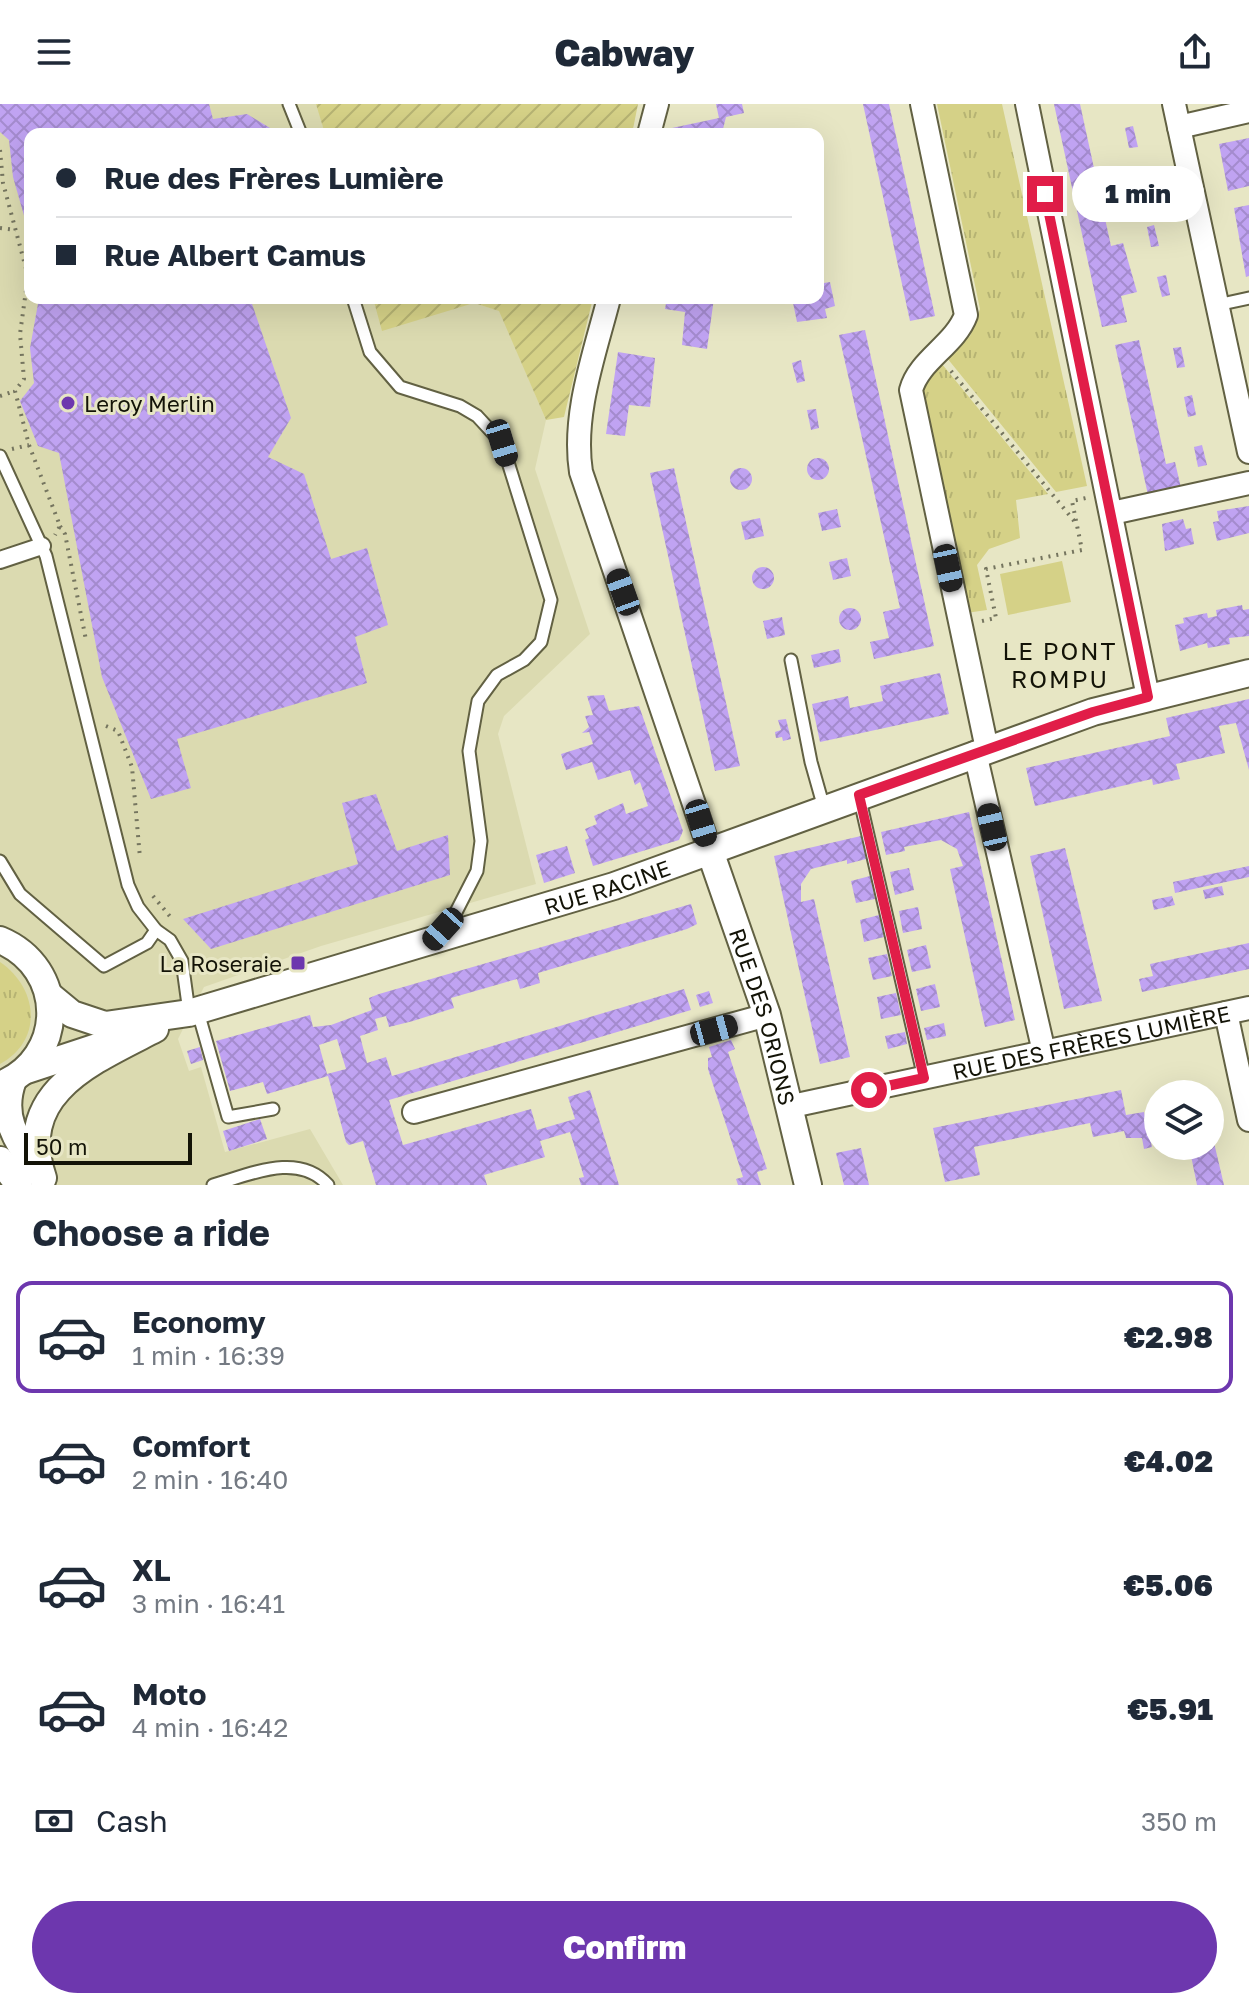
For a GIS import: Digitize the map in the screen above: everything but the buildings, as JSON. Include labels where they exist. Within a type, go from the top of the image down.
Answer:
[{"type":"street","points":[[651,128],[657,104]]},
{"type":"street","points":[[922,104],[966,306],[959,330],[918,375],[911,390],[960,626],[981,751],[1044,1052]]},
{"type":"street","points":[[1027,104],[1148,697]]},
{"type":"street","points":[[1174,104],[1249,452]]},
{"type":"street","points":[[1179,127],[1249,111]]},
{"type":"street","points":[[608,304],[582,411],[578,441],[581,472],[710,851]]},
{"type":"street","points":[[1110,503],[1249,483]]},
{"type":"street","points":[[0,560],[42,546]]},
{"type":"street","name":"RUE RACINE","points":[[13,1079],[155,1029],[193,1012],[614,886],[1093,712],[1249,673]]},
{"type":"street","name":"RUE DES ORIONS","points":[[710,851],[767,1015],[792,1106],[808,1185]]},
{"type":"street","points":[[3,940],[38,969],[49,995],[50,1031],[41,1053],[13,1079],[6,1104],[8,1123],[36,1183]]},
{"type":"street","name":"RUE RACINE","points":[[49,995],[72,1014],[105,1025],[193,1012]]},
{"type":"street","name":"RUE DES FRÈRES LUMIÈRE","points":[[792,1106],[1249,1008]]},
{"type":"street","points":[[1226,1013],[1249,1120]]},
{"type":"street","points":[[414,1112],[767,1015]]},
{"type":"street","points":[[36,1183],[35,1138],[39,1116],[50,1097],[113,1052],[155,1029]]},
{"type":"street","points":[[0,1160],[36,1183]]},
{"type":"lane","points":[[289,104],[299,128]]},
{"type":"lane","points":[[1217,305],[1249,298]]},
{"type":"lane","points":[[355,304],[370,352],[400,387],[460,406],[477,416],[502,443],[551,600],[541,642],[524,660],[497,675],[478,701],[469,751],[481,841],[477,871],[454,916],[432,942]]},
{"type":"lane","points":[[0,456],[42,546],[128,885],[138,907],[156,930],[170,940],[182,961],[193,1012],[228,1117],[273,1109]]},
{"type":"lane","points":[[791,660],[811,762],[824,808]]},
{"type":"lane","points":[[859,795],[924,1078]]},
{"type":"lane","points":[[0,861],[20,894],[104,966],[147,943],[156,930]]},
{"type":"lane","points":[[213,1185],[283,1167],[312,1173],[328,1185]]},
{"type":"path","points":[[0,150],[3,183],[24,261]]},
{"type":"path","points":[[0,228],[16,230]]},
{"type":"path","points":[[0,396],[15,391],[24,379],[20,334],[24,304]]},
{"type":"path","points":[[937,354],[1076,523]]},
{"type":"path","points":[[15,391],[29,445],[65,534],[87,635],[85,647]]},
{"type":"path","points":[[960,626],[996,618],[986,569],[1082,550],[1072,501],[1110,503]]},
{"type":"path","points":[[42,546],[52,541],[60,526]]},
{"type":"path","points":[[103,713],[106,727],[118,731],[132,767],[141,865]]},
{"type":"path","points":[[148,890],[181,928]]},
{"type":"shaded area","points":[[0,104],[317,104],[323,128],[24,128],[24,304],[416,304],[452,309],[477,304],[500,311],[546,420],[535,469],[590,634],[504,716],[498,734],[536,884],[321,946],[204,987],[178,1039],[189,1071],[201,1067],[225,1152],[310,1129],[343,1185],[0,1185]]},
{"type":"green space","points":[[316,104],[638,104],[633,128],[323,128]]},
{"type":"green space","points":[[937,104],[1002,104],[1087,486],[1056,492],[947,358],[970,336],[980,309]]},
{"type":"green space","points":[[375,304],[471,304],[382,331]]},
{"type":"green space","points":[[477,304],[592,304],[564,417],[546,420],[499,311]]},
{"type":"green space","points":[[942,364],[1048,494],[1016,500],[1020,538],[989,549],[977,565],[987,610],[966,613],[921,388]]},
{"type":"green space","points":[[1062,561],[1071,602],[1008,615],[1000,574]]},
{"type":"green space","points":[[0,962],[22,986],[31,1014],[24,1042],[0,1064]]},
{"type":"place","name":"Leroy Merlin","points":[[68,403]]},
{"type":"place","name":"La Roseraie","points":[[298,963]]},
{"type":"district","name":"LE PONT ROMPU","points":[[1060,664]]},
{"type":"route","points":[[869,1090],[924,1078],[859,795],[1042,729],[1148,697],[1045,194]]}]
